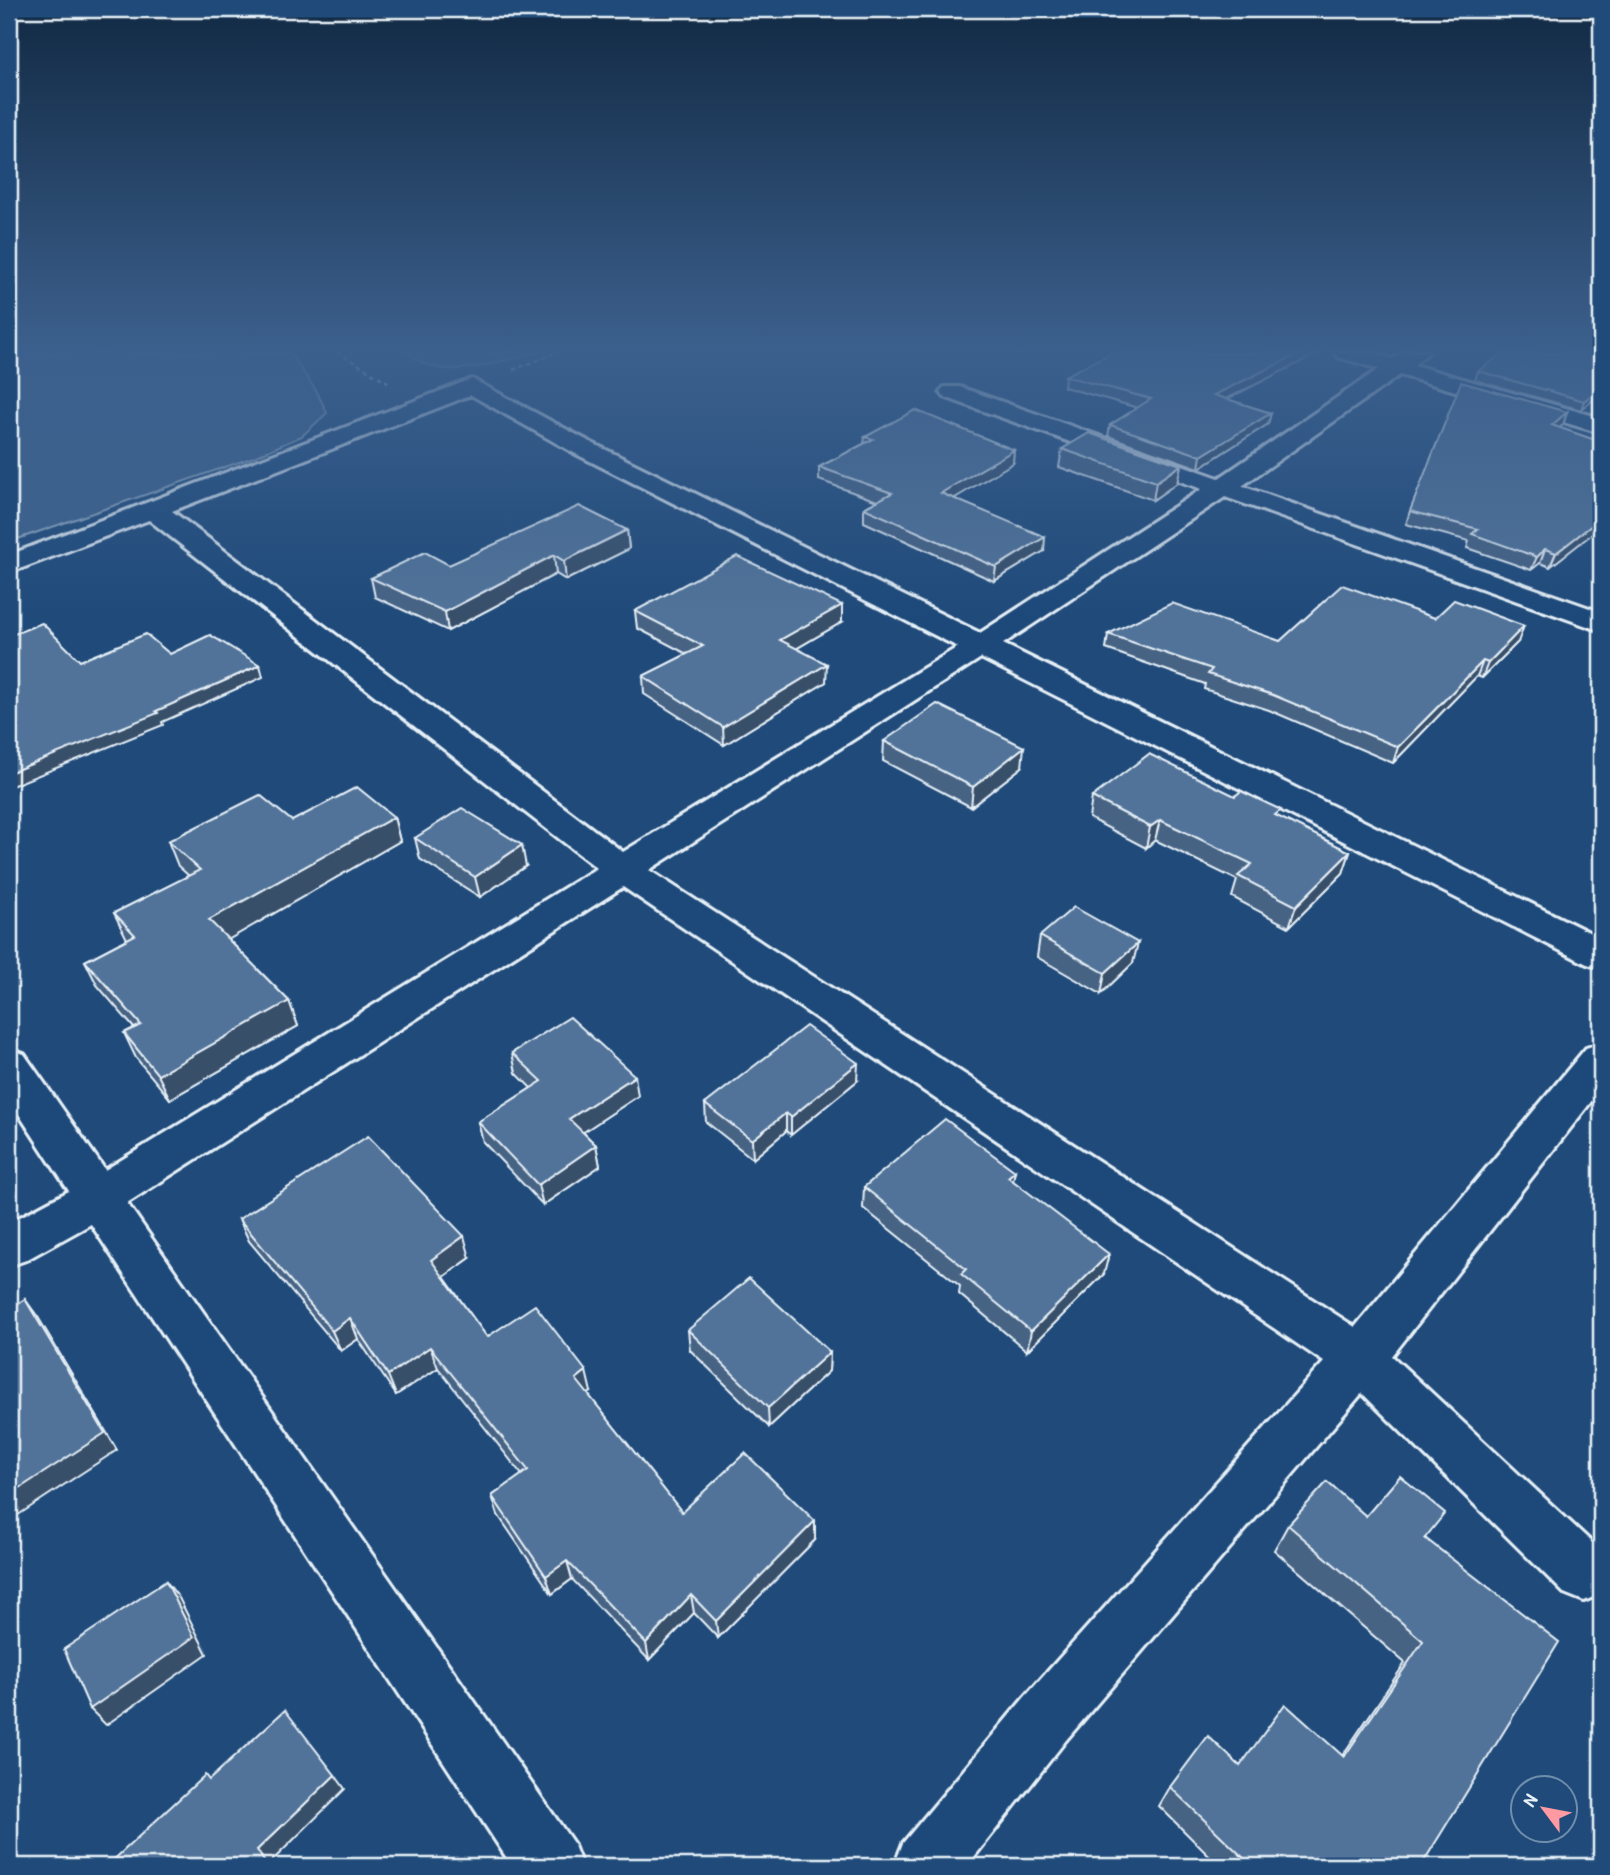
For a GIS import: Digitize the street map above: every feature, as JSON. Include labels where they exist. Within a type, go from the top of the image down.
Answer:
[{"type":"street","points":[[9,565],[334,440]]},
{"type":"street","points":[[568,440],[1601,954]]},
{"type":"street","points":[[1089,440],[1601,622]]},
{"type":"street","points":[[9,1246],[99,1197],[623,870],[979,646],[1292,440]]},
{"type":"street","points":[[153,510],[623,870],[1360,1358],[1584,1573]]},
{"type":"street","points":[[926,1866],[1045,1720],[1360,1358],[1601,1059]]},
{"type":"street","points":[[9,1065],[550,1866]]},
{"type":"shaded area","points":[[9,440],[294,440],[254,457],[9,542]]},
{"type":"building","points":[[872,440],[988,440],[1014,450],[941,493],[1045,537],[996,567],[864,508],[892,493],[819,467]]},
{"type":"building","points":[[1078,440],[1108,440],[1181,465],[1156,482],[1062,449]]},
{"type":"building","points":[[1153,440],[1228,440],[1201,456]]},
{"type":"building","points":[[1438,440],[1594,440],[1601,442],[1601,518],[1556,553],[1545,549],[1537,557],[1472,534],[1478,529],[1410,511]]},
{"type":"building","points":[[579,506],[627,530],[564,561],[554,555],[445,612],[371,578],[425,552],[449,565]]},
{"type":"building","points":[[737,556],[842,605],[780,640],[827,664],[723,727],[643,676],[703,646],[635,611]]},
{"type":"building","points":[[1342,585],[1435,618],[1454,600],[1524,626],[1488,663],[1483,661],[1398,747],[1273,695],[1208,674],[1212,669],[1108,634],[1172,603],[1280,641]]},
{"type":"building","points":[[42,623],[80,661],[146,634],[170,654],[210,635],[260,665],[156,711],[158,713],[9,773],[9,636]]},
{"type":"building","points":[[937,704],[1024,747],[973,787],[884,741]]},
{"type":"building","points":[[1149,754],[1235,796],[1241,791],[1281,810],[1275,815],[1350,852],[1296,906],[1238,876],[1252,864],[1160,820],[1150,827],[1092,797]]},
{"type":"building","points":[[357,787],[394,817],[209,920],[289,1001],[158,1075],[124,1033],[141,1025],[85,961],[135,935],[114,913],[200,870],[168,841],[260,795],[292,821]]},
{"type":"building","points":[[462,808],[522,845],[475,877],[415,838]]},
{"type":"building","points":[[1074,907],[1138,943],[1105,973],[1040,936]]},
{"type":"building","points":[[570,1017],[635,1076],[569,1119],[596,1145],[538,1185],[478,1122],[542,1081],[512,1053]]},
{"type":"building","points":[[806,1026],[858,1063],[791,1117],[786,1113],[752,1140],[705,1104]]},
{"type":"building","points":[[945,1119],[1015,1171],[1008,1177],[1109,1254],[1031,1331],[961,1274],[966,1269],[864,1187]]},
{"type":"building","points":[[368,1136],[464,1236],[431,1260],[487,1337],[535,1305],[586,1371],[576,1379],[682,1512],[745,1453],[815,1521],[716,1621],[691,1595],[646,1643],[567,1561],[546,1576],[492,1496],[528,1470],[430,1347],[388,1375],[350,1318],[332,1331],[239,1219]]},
{"type":"building","points":[[749,1278],[830,1352],[768,1408],[688,1330]]},
{"type":"building","points":[[25,1299],[105,1433],[9,1495],[9,1309]]},
{"type":"building","points":[[1400,1476],[1445,1513],[1425,1538],[1559,1642],[1421,1866],[1252,1866],[1170,1787],[1208,1736],[1240,1766],[1285,1704],[1344,1757],[1423,1641],[1288,1525],[1327,1482],[1366,1516]]},
{"type":"building","points":[[166,1581],[194,1637],[90,1709],[64,1649]]},
{"type":"building","points":[[285,1710],[335,1775],[257,1850],[267,1866],[107,1866],[205,1775],[209,1780]]}]
